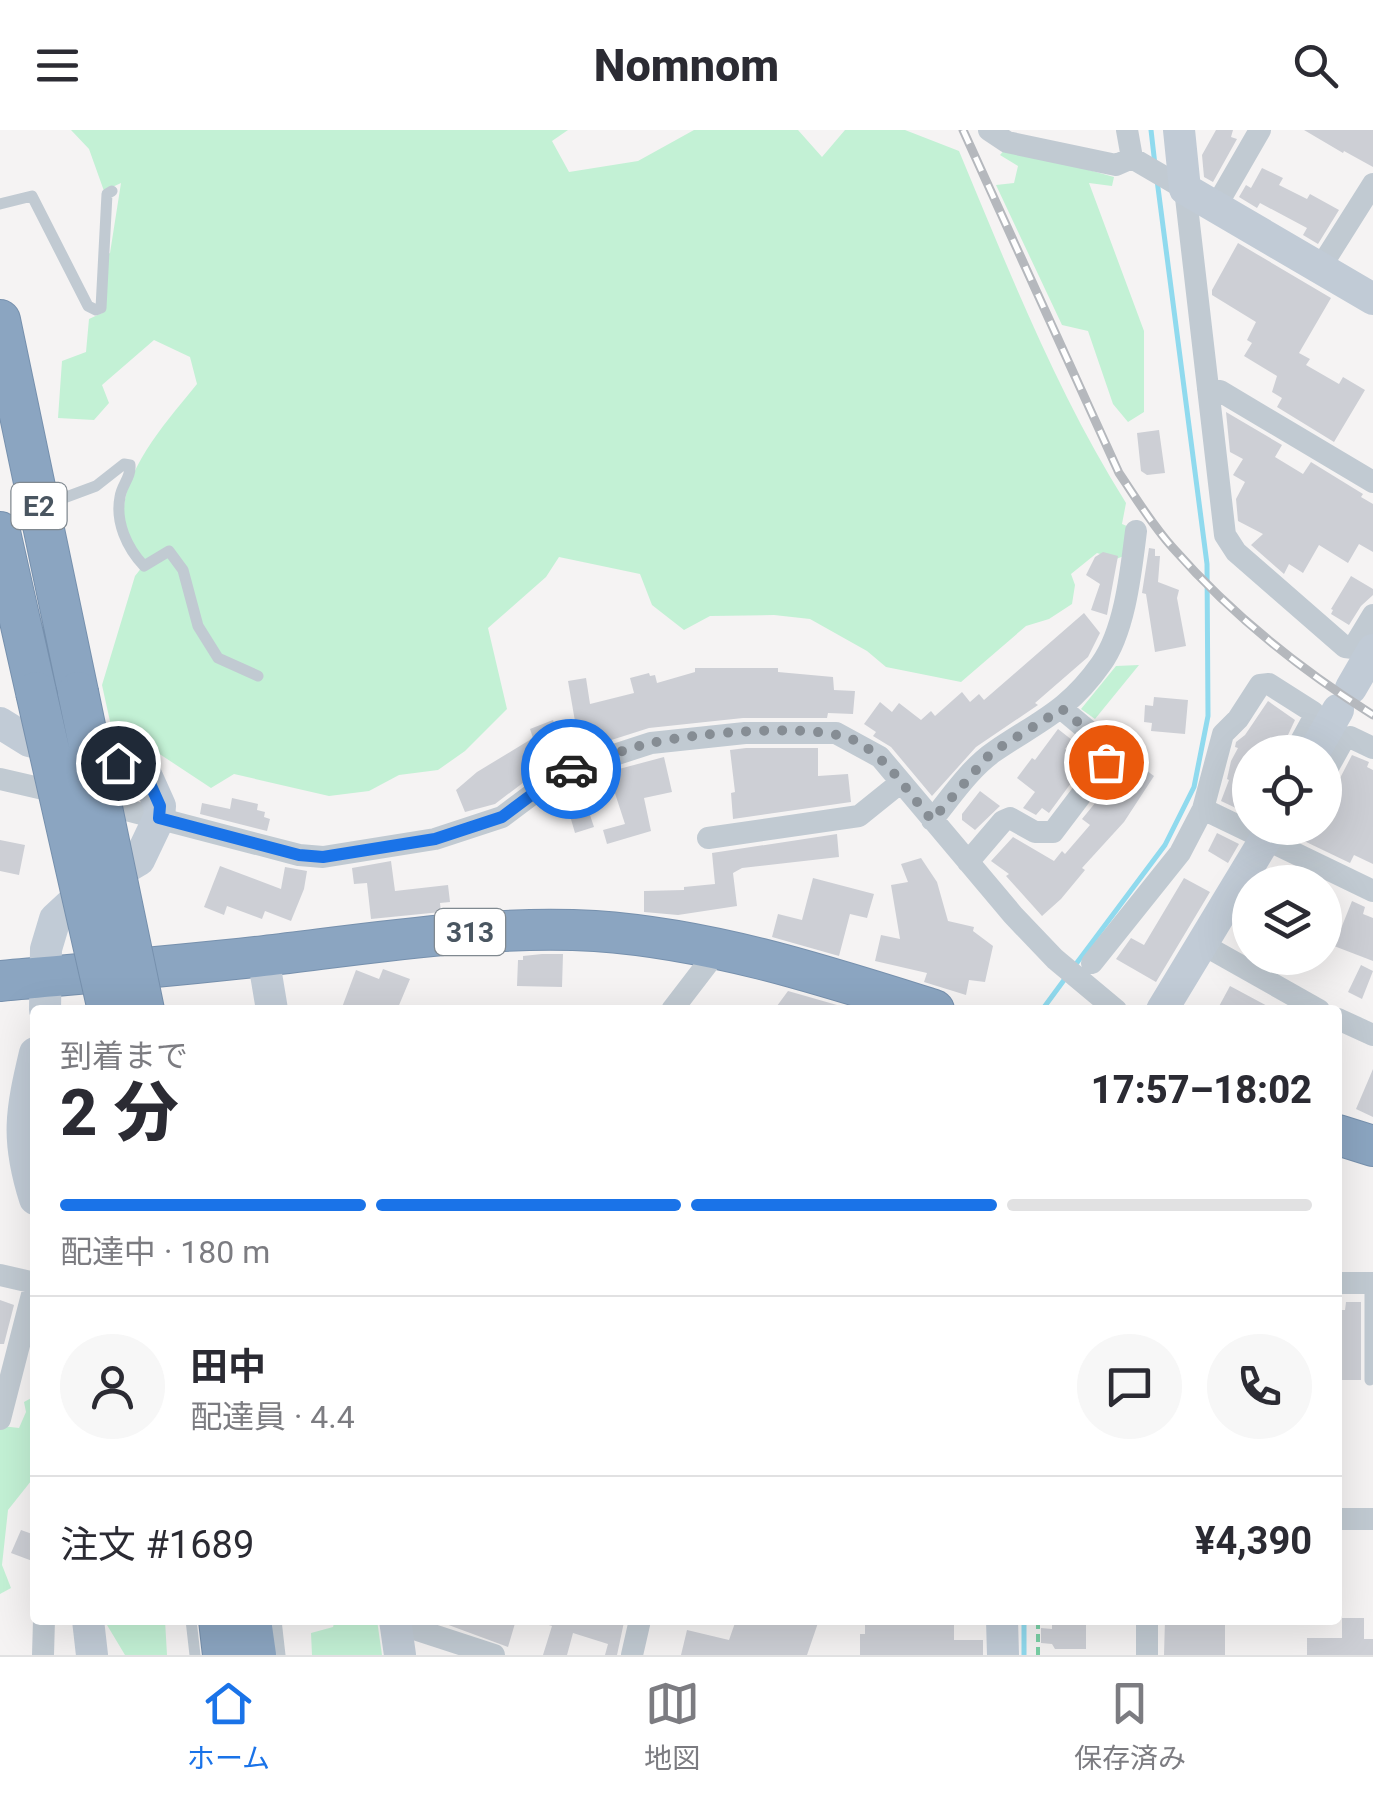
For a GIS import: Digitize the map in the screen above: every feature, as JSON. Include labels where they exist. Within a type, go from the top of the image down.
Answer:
[{"type":"highway","name":"E2","points":[[0,320],[143,1005]]},
{"type":"highway","name":"E2","points":[[0,532],[107,1005]]},
{"type":"highway","name":"313","points":[[0,981],[46,993],[262,956],[427,935],[593,931],[713,948],[808,970],[918,1005]]},
{"type":"highway","points":[[1342,1136],[1373,1146]]},
{"type":"highway","points":[[220,1625],[223,1655]]},
{"type":"highway","points":[[252,1625],[256,1655]]},
{"type":"street","points":[[988,130],[1008,142],[1116,165],[1139,163],[1373,299]]},
{"type":"street","points":[[1127,130],[1139,163]]},
{"type":"street","points":[[1179,130],[1178,185],[1208,389],[1224,535],[1230,545],[1345,648],[1353,648],[1373,615]]},
{"type":"street","points":[[1214,208],[1260,130]]},
{"type":"street","points":[[1320,268],[1373,184]]},
{"type":"street","points":[[1208,389],[1220,391],[1373,482]]},
{"type":"street","points":[[932,820],[991,753],[1062,709],[1102,664],[1130,581],[1136,531]]},
{"type":"street","points":[[1324,735],[1373,650]]},
{"type":"street","points":[[1084,970],[1180,853],[1202,809],[1222,734],[1238,719],[1260,684],[1269,684],[1313,712],[1314,719],[1305,735]]},
{"type":"street","points":[[968,862],[1002,821],[1010,818],[1035,832],[1053,832],[1106,762],[1104,744],[1062,709]]},
{"type":"street","points":[[0,722],[30,741],[118,763],[147,777],[160,806],[159,818],[139,860],[83,894],[55,919],[46,949],[46,993]]},
{"type":"street","points":[[0,779],[299,855],[323,857],[435,839],[502,817],[562,772],[651,743],[745,733],[836,733],[880,757],[1055,959],[1084,970],[1112,1005]]},
{"type":"street","points":[[1342,743],[1350,737],[1373,748]]},
{"type":"street","points":[[708,838],[859,816],[900,784]]},
{"type":"street","points":[[1202,809],[1232,820]]},
{"type":"street","points":[[1165,1005],[1263,845]]},
{"type":"street","points":[[1291,845],[1373,891]]},
{"type":"street","points":[[1202,944],[1311,1005]]},
{"type":"street","points":[[676,1005],[708,962],[713,948]]},
{"type":"street","points":[[262,956],[271,1005]]},
{"type":"street","points":[[1342,1022],[1373,1035]]},
{"type":"street","points":[[30,1076],[21,1116],[30,1184]]},
{"type":"street","points":[[0,1274],[30,1282]]},
{"type":"street","points":[[1342,1284],[1372,1284]]},
{"type":"street","points":[[0,1417],[30,1302]]},
{"type":"street","points":[[1342,1520],[1373,1519]]},
{"type":"street","points":[[42,1655],[44,1625]]},
{"type":"street","points":[[89,1625],[92,1655]]},
{"type":"street","points":[[632,1655],[639,1625]]},
{"type":"street","points":[[1002,1625],[1002,1655]]},
{"type":"street","points":[[1147,1625],[1147,1655]]},
{"type":"street","points":[[397,1630],[494,1655]]},
{"type":"lane","points":[[0,204],[32,196],[88,306],[96,310],[101,308],[107,194],[112,191]]},
{"type":"lane","points":[[61,499],[96,486],[124,464],[130,465],[131,475],[120,498],[126,542],[144,566],[169,551],[183,570],[198,626],[218,658],[258,676]]},
{"type":"lane","points":[[1370,1380],[1372,1284]]},
{"type":"lane","points":[[192,1625],[195,1655]]},
{"type":"lane","points":[[277,1625],[280,1655]]},
{"type":"path","points":[[1038,1625],[1038,1655]]},
{"type":"green space","points":[[71,130],[568,130],[552,141],[569,172],[638,161],[694,130],[798,130],[822,157],[845,130],[905,130],[959,151],[1056,375],[1126,503],[1122,524],[1134,529],[1132,553],[1116,559],[1097,553],[1071,574],[1075,585],[1072,604],[1049,619],[1026,626],[961,682],[886,667],[867,651],[810,619],[710,616],[684,630],[652,605],[640,574],[559,557],[546,577],[488,628],[507,709],[465,751],[438,770],[399,775],[369,791],[329,796],[234,774],[211,788],[155,751],[155,741],[113,735],[102,685],[135,576],[146,562],[130,544],[124,523],[131,479],[155,437],[197,384],[190,357],[154,340],[102,385],[109,403],[94,420],[58,418],[62,361],[86,352],[89,319],[102,313],[104,256],[110,253],[121,183],[104,191],[89,149]]},
{"type":"green space","points":[[1007,147],[1114,177],[1112,186],[1089,183],[1144,331],[1144,412],[1128,422],[1113,404],[1088,331],[1062,325],[996,185],[1014,183],[1018,166],[1000,155]]},
{"type":"green space","points":[[1139,665],[1095,719],[1081,709],[1116,666]]},
{"type":"green space","points":[[30,1399],[30,1482],[8,1510],[2,1565],[11,1588],[0,1594],[0,1430],[2,1426],[19,1428],[26,1412],[24,1402]]},
{"type":"green space","points":[[107,1625],[165,1625],[167,1655],[125,1655]]},
{"type":"green space","points":[[378,1625],[382,1655],[312,1655],[311,1633],[333,1627]]},
{"type":"building","points":[[1216,130],[1233,130],[1231,137],[1237,139],[1213,182],[1204,177],[1202,155]]},
{"type":"building","points":[[1304,130],[1373,130],[1373,167],[1343,153]]},
{"type":"building","points":[[1262,168],[1283,178],[1279,185],[1307,199],[1310,194],[1339,210],[1318,244],[1303,235],[1307,228],[1260,203],[1257,208],[1239,197],[1246,185],[1251,188]]},
{"type":"building","points":[[1238,243],[1331,298],[1299,353],[1310,359],[1306,365],[1339,384],[1343,377],[1365,390],[1334,442],[1277,407],[1282,398],[1272,392],[1277,376],[1244,356],[1252,343],[1247,340],[1256,322],[1212,295]]},
{"type":"building","points":[[1226,412],[1282,445],[1275,457],[1303,474],[1311,462],[1363,494],[1361,497],[1373,504],[1373,552],[1359,544],[1348,563],[1319,545],[1303,573],[1289,564],[1284,574],[1251,545],[1263,534],[1238,521],[1236,499],[1245,482],[1233,475],[1243,459],[1230,452]]},
{"type":"building","points":[[1159,430],[1165,473],[1147,475],[1141,471],[1137,433]]},
{"type":"building","points":[[1149,548],[1160,556],[1158,582],[1179,590],[1186,646],[1155,652],[1146,594],[1142,593]]},
{"type":"building","points":[[1103,552],[1118,556],[1107,615],[1091,610],[1100,584],[1086,575],[1095,557]]},
{"type":"building","points":[[1351,576],[1373,589],[1373,595],[1349,625],[1331,614],[1331,609]]},
{"type":"building","points":[[1084,613],[1100,633],[1088,657],[1035,703],[1038,705],[976,747],[932,796],[891,747],[873,736],[876,732],[864,724],[880,702],[892,712],[899,703],[921,720],[931,711],[935,716],[962,692],[970,702],[979,694],[984,700]]},
{"type":"building","points":[[695,668],[778,668],[778,672],[833,677],[834,690],[855,691],[853,714],[828,713],[827,718],[743,718],[649,728],[580,750],[568,681],[586,678],[590,704],[634,693],[630,678],[649,673],[655,675],[657,683],[695,672]]},
{"type":"building","points":[[1154,697],[1188,700],[1185,734],[1151,731],[1152,723],[1144,722],[1145,705],[1153,706]]},
{"type":"building","points":[[1268,701],[1295,720],[1288,735],[1245,735]]},
{"type":"building","points":[[553,720],[567,755],[553,760],[495,804],[465,812],[456,790],[477,772],[533,738],[530,729]]},
{"type":"building","points":[[1058,729],[1072,740],[1065,749],[1085,764],[1049,813],[1042,808],[1036,815],[1023,808],[1035,792],[1017,778]]},
{"type":"building","points":[[818,748],[818,776],[848,774],[851,802],[733,819],[731,793],[735,792],[730,750]]},
{"type":"building","points":[[1352,755],[1369,762],[1367,767],[1373,770],[1373,864],[1354,855],[1350,863],[1312,845],[1342,845],[1342,774]]},
{"type":"building","points":[[664,757],[672,792],[644,798],[651,831],[607,844],[603,830],[625,824],[610,778],[621,774],[619,769]]},
{"type":"building","points":[[1232,759],[1232,806],[1221,801]]},
{"type":"building","points":[[1136,763],[1154,776],[1124,822],[1082,868],[1085,870],[1061,899],[1042,916],[1006,876],[1009,874],[991,861],[1013,837],[1054,861],[1062,851],[1065,854],[1090,825],[1082,819],[1109,786],[1115,791]]},
{"type":"building","points":[[579,782],[594,827],[575,833],[568,809],[559,811],[555,796]]},
{"type":"building","points":[[980,791],[1000,806],[975,830],[962,820],[962,814]]},
{"type":"building","points":[[232,798],[258,804],[257,810],[270,819],[267,831],[200,814],[202,803],[230,809]]},
{"type":"building","points":[[1217,833],[1232,840],[1232,845],[1238,845],[1228,863],[1208,851]]},
{"type":"building","points":[[837,834],[839,857],[742,868],[733,873],[737,906],[678,915],[644,912],[644,891],[715,884],[712,853]]},
{"type":"building","points":[[0,840],[25,845],[19,875],[0,871]]},
{"type":"building","points":[[921,858],[937,882],[948,921],[974,927],[973,931],[993,946],[985,982],[969,980],[966,995],[924,982],[927,973],[875,961],[881,935],[900,939],[891,885],[908,882],[901,864]]},
{"type":"building","points":[[391,861],[395,891],[448,885],[450,902],[440,903],[441,912],[371,919],[367,883],[354,884],[352,868]]},
{"type":"building","points":[[220,866],[281,889],[285,867],[307,871],[291,921],[265,911],[262,919],[227,906],[224,915],[204,907]]},
{"type":"building","points":[[813,878],[874,894],[867,918],[850,914],[839,956],[772,937],[778,914],[802,920]]},
{"type":"building","points":[[1184,878],[1210,892],[1156,982],[1116,959],[1131,938],[1144,945]]},
{"type":"building","points":[[1352,901],[1365,907],[1363,914],[1373,918],[1373,961],[1342,949],[1342,926]]},
{"type":"building","points":[[563,954],[562,987],[517,986],[518,960]]},
{"type":"building","points":[[1361,965],[1373,971],[1362,999],[1348,992]]},
{"type":"building","points":[[383,969],[410,979],[399,1005],[343,1005],[356,970],[379,979]]},
{"type":"building","points":[[1230,986],[1266,1005],[1220,1005]]},
{"type":"building","points":[[788,991],[837,1005],[778,1005]]},
{"type":"building","points":[[1373,1069],[1373,1117],[1356,1109]]},
{"type":"building","points":[[0,1300],[14,1305],[4,1344],[0,1344]]},
{"type":"building","points":[[1346,1302],[1361,1302],[1361,1380],[1342,1380]]},
{"type":"building","points":[[21,1530],[30,1533],[30,1560],[11,1553]]},
{"type":"building","points":[[1342,1618],[1364,1618],[1364,1639],[1373,1639],[1373,1655],[1307,1655],[1307,1638],[1342,1638]]},
{"type":"building","points":[[449,1625],[515,1625],[508,1647]]},
{"type":"building","points":[[549,1625],[623,1625],[617,1655],[605,1655],[608,1644],[573,1633],[567,1655],[543,1655],[552,1626]]},
{"type":"building","points":[[734,1625],[817,1625],[807,1655],[681,1655],[687,1630],[729,1640]]},
{"type":"building","points":[[865,1625],[954,1625],[954,1640],[983,1640],[983,1655],[860,1655],[860,1634],[865,1634]]},
{"type":"building","points":[[1052,1625],[1086,1625],[1086,1649],[1055,1649],[1052,1644],[1041,1643],[1041,1628],[1052,1629]]},
{"type":"building","points":[[1165,1625],[1225,1625],[1225,1655],[1164,1655]]},
{"type":"waterway","points":[[1151,130],[1155,165]]},
{"type":"waterway","points":[[1073,968],[1165,845],[1194,787],[1208,716],[1207,564],[1157,180]]},
{"type":"waterway","points":[[1046,1005],[1067,976]]},
{"type":"waterway","points":[[1024,1625],[1024,1655]]},
{"type":"railway","points":[[963,130],[1119,473],[1144,511],[1195,572],[1242,617],[1292,659],[1373,715]]},
{"type":"way so far","points":[[571,769],[651,743],[692,737],[836,733],[880,757],[932,820],[991,753],[1062,709],[1104,744],[1106,762]]},
{"type":"route","points":[[118,763],[147,777],[160,806],[159,818],[299,855],[323,857],[435,839],[502,817],[571,769]]}]
